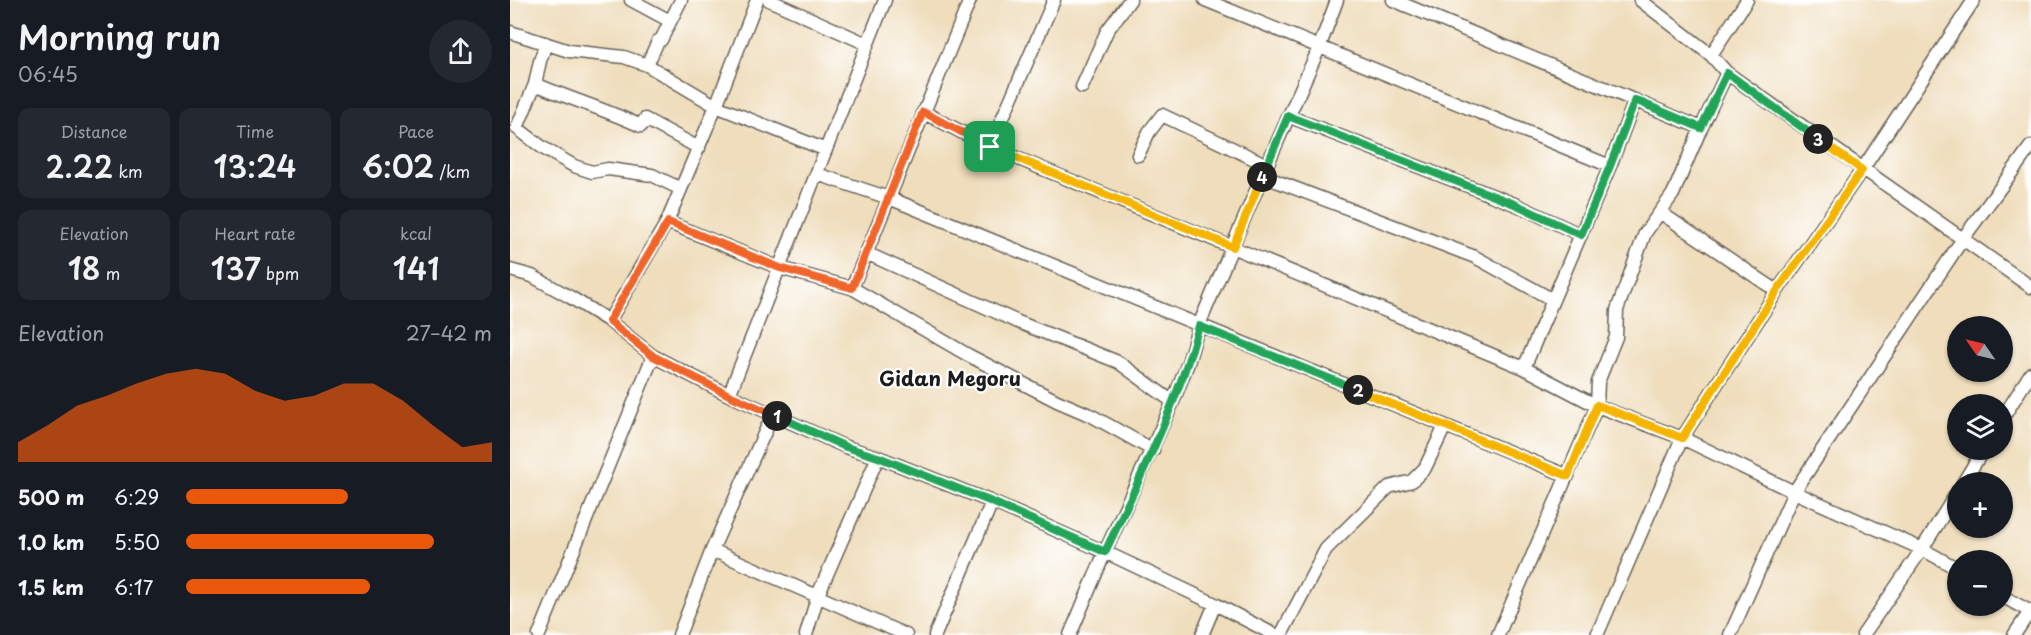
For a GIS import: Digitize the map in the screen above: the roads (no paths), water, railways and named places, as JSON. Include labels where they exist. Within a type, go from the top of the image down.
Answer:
[{"type":"street","points":[[631,0],[670,21]]},
{"type":"street","points":[[647,65],[681,0]]},
{"type":"street","points":[[609,321],[668,222],[757,0]]},
{"type":"street","points":[[769,0],[867,44]]},
{"type":"street","points":[[729,395],[885,0]]},
{"type":"street","points":[[852,288],[970,0]]},
{"type":"street","points":[[990,147],[1054,0]]},
{"type":"street","points":[[1082,87],[1107,31],[1130,0]]},
{"type":"street","points":[[1205,0],[1610,166]]},
{"type":"street","points":[[1070,635],[1105,552],[1153,450],[1188,363],[1199,326],[1319,48],[1337,0]]},
{"type":"street","points":[[1393,0],[1701,128]]},
{"type":"street","points":[[1641,0],[1711,55],[1727,73],[2031,287]]},
{"type":"street","points":[[1711,55],[1747,0]]},
{"type":"street","points":[[1597,635],[1682,438],[1777,291],[1862,170],[1974,0]]},
{"type":"street","points":[[510,32],[569,51],[624,57],[647,65],[716,106],[826,150]]},
{"type":"street","points":[[546,44],[535,84],[517,128],[543,148],[574,166],[592,172],[608,169],[652,175],[681,189]]},
{"type":"street","points":[[1498,635],[1597,405],[1598,382],[1616,337],[1617,310],[1645,233],[1673,194],[1727,73]]},
{"type":"street","points":[[535,84],[609,111],[641,126],[645,119],[699,148]]},
{"type":"street","points":[[1524,368],[1610,166],[1635,100]]},
{"type":"street","points":[[923,112],[990,147],[1524,368],[1597,405],[1682,438],[1794,492],[1922,549],[1947,563]]},
{"type":"street","points":[[1138,155],[1149,132],[1162,115],[1265,170],[1474,257],[1553,300]]},
{"type":"street","points":[[1288,116],[1517,205],[1581,235]]},
{"type":"street","points":[[1730,635],[1794,492],[1962,240],[2031,147]]},
{"type":"street","points":[[816,174],[889,198],[1568,476]]},
{"type":"street","points":[[1661,213],[1777,291]]},
{"type":"street","points":[[668,222],[780,268],[852,288],[968,355],[1057,401],[1092,416],[1153,450]]},
{"type":"street","points":[[866,253],[1018,322],[1118,362],[1173,402]]},
{"type":"street","points":[[510,270],[532,276],[609,321],[653,356],[729,395],[846,447],[878,457],[992,502],[1105,552],[1275,635]]},
{"type":"street","points":[[539,635],[653,356]]},
{"type":"street","points":[[2013,402],[2031,373]]},
{"type":"street","points":[[679,635],[712,550],[773,414]]},
{"type":"street","points":[[1281,635],[1326,549],[1389,486],[1412,481],[1425,468],[1445,426]]},
{"type":"street","points":[[806,635],[818,595],[878,457]]},
{"type":"street","points":[[935,635],[992,502]]},
{"type":"street","points":[[1863,635],[1947,509]]},
{"type":"street","points":[[712,550],[906,635]]},
{"type":"street","points":[[2013,602],[2031,611],[2014,635]]},
{"type":"street","points":[[1202,635],[1215,604]]},
{"type":"district","name":"Gidan Megoru","points":[[950,379]]}]
